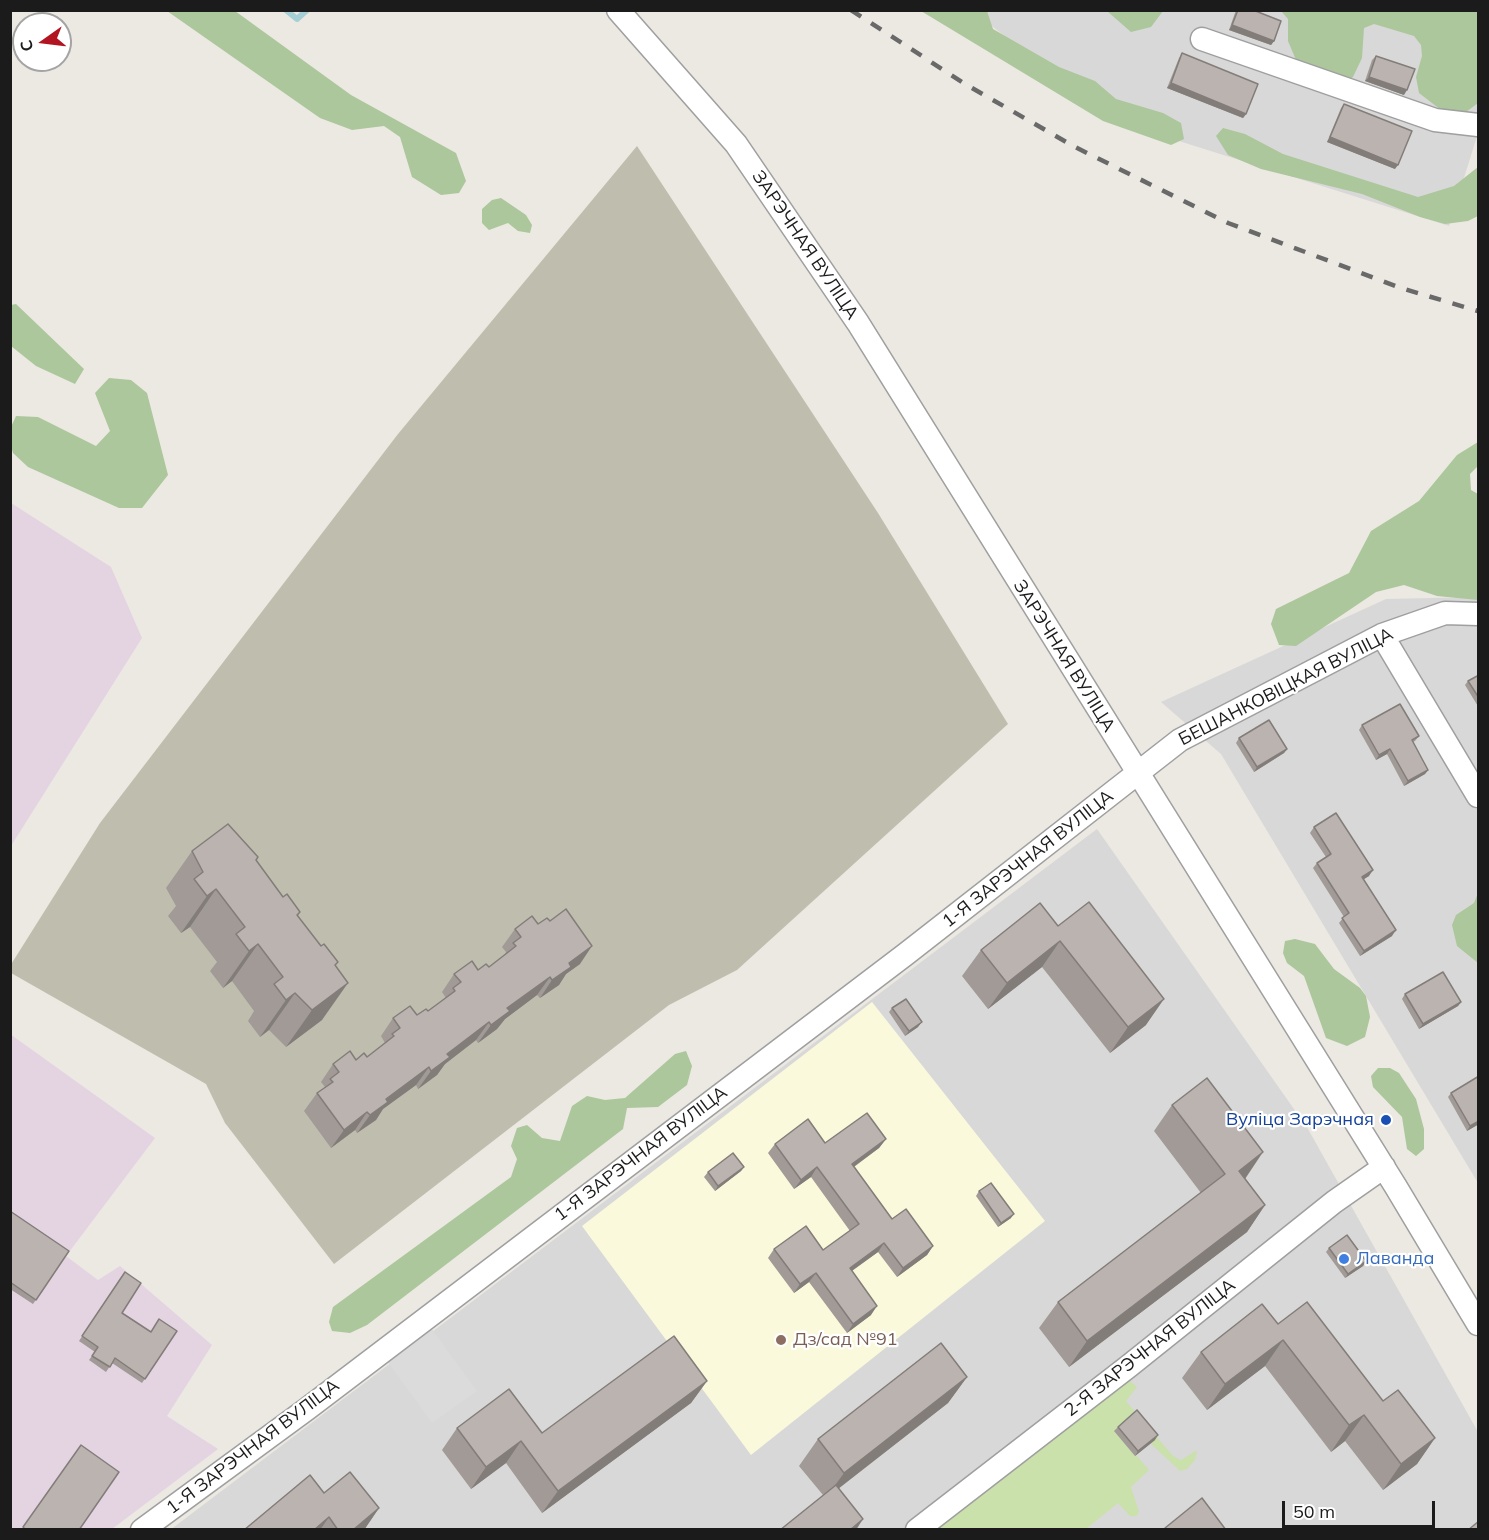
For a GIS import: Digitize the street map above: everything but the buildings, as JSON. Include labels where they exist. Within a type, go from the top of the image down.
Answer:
[{"type":"street","name":"ЗАРЭЧНАЯ ВУЛІЦА","points":[[618,10],[743,153],[858,323],[1384,1167],[1479,1324]]},
{"type":"street","points":[[1202,39],[1435,120],[1479,125]]},
{"type":"street","name":"БЕШАНКОВІЦКАЯ ВУЛІЦА","points":[[1137,774],[1180,740],[1382,635],[1445,613],[1479,614]]},
{"type":"street","points":[[1382,635],[1479,796]]},
{"type":"street","name":"1-Я ЗАРЭЧНАЯ ВУЛІЦА","points":[[142,1530],[307,1409],[906,954],[1137,774]]},
{"type":"street","name":"2-Я ЗАРЭЧНАЯ ВУЛІЦА","points":[[917,1530],[1138,1359],[1334,1202],[1384,1167]]},
{"type":"shaded area","points":[[1475,10],[1478,12],[1478,133],[1449,226],[1109,119],[973,11]]},
{"type":"shaded area","points":[[637,146],[878,513],[1008,724],[737,970],[669,1005],[334,1264],[225,1123],[206,1084],[11,973],[10,966],[100,823],[398,434]]},
{"type":"shaded area","points":[[11,503],[111,567],[142,638],[11,846]]},
{"type":"shaded area","points":[[1478,597],[1478,1183],[1221,754],[1161,702],[1386,599]]},
{"type":"shaded area","points":[[1097,829],[1308,1129],[1478,1432],[1478,1529],[170,1530]]},
{"type":"shaded area","name":"Дз/сад №91","points":[[872,1002],[1045,1221],[751,1455],[582,1226]]},
{"type":"shaded area","points":[[10,1034],[155,1138],[66,1256],[98,1280],[120,1266],[212,1345],[167,1416],[218,1449],[112,1529],[11,1529]]},
{"type":"shaded area","points":[[432,1329],[477,1391],[432,1423],[387,1361]]},
{"type":"green space","points":[[167,11],[235,11],[351,95],[456,153],[466,181],[459,193],[441,195],[412,177],[400,137],[384,126],[352,130],[320,118]]},
{"type":"green space","points":[[921,11],[987,11],[993,29],[1059,67],[1095,81],[1116,99],[1163,113],[1181,123],[1184,139],[1171,145],[1103,121]]},
{"type":"green space","points":[[1107,11],[1163,11],[1151,27],[1131,32]]},
{"type":"green space","points":[[1281,11],[1478,11],[1478,103],[1466,112],[1445,113],[1419,93],[1416,77],[1422,56],[1421,45],[1414,36],[1374,24],[1364,28],[1362,58],[1353,77],[1344,82],[1296,60],[1288,41],[1288,19]]},
{"type":"green space","points":[[1223,128],[1245,134],[1283,154],[1418,197],[1454,186],[1478,167],[1478,216],[1468,221],[1445,224],[1420,217],[1362,194],[1261,169],[1228,155],[1216,136]]},
{"type":"green space","points":[[501,198],[526,215],[532,225],[530,233],[518,231],[508,223],[489,230],[482,223],[482,209],[492,200]]},
{"type":"green space","points":[[16,304],[84,369],[75,384],[36,366],[11,346],[11,305]]},
{"type":"green space","points":[[109,378],[131,380],[147,393],[168,475],[142,508],[119,508],[28,467],[13,453],[11,446],[11,427],[16,416],[38,417],[96,446],[110,431],[95,393]]},
{"type":"green space","points":[[1478,442],[1478,466],[1470,474],[1471,490],[1478,494],[1478,600],[1437,596],[1404,585],[1376,592],[1296,646],[1279,645],[1271,624],[1276,609],[1349,573],[1371,531],[1419,501],[1457,455]]},
{"type":"green space","points":[[1478,893],[1478,963],[1457,946],[1452,925],[1456,915],[1474,903]]},
{"type":"green space","points":[[1295,939],[1315,944],[1334,969],[1360,988],[1366,996],[1370,1017],[1365,1037],[1347,1046],[1326,1038],[1304,976],[1287,963],[1283,953],[1285,941]]},
{"type":"green space","points":[[686,1051],[692,1066],[687,1085],[658,1107],[627,1108],[623,1129],[367,1325],[350,1333],[332,1331],[329,1322],[333,1307],[511,1177],[517,1159],[511,1146],[517,1128],[527,1125],[542,1138],[560,1141],[572,1106],[587,1096],[605,1100],[625,1098],[675,1054]]},
{"type":"green space","points":[[1378,1068],[1390,1068],[1399,1073],[1416,1099],[1424,1129],[1424,1149],[1416,1156],[1407,1149],[1402,1117],[1373,1087],[1371,1076]]},
{"type":"green space","points":[[1127,1378],[1137,1387],[1126,1401],[1173,1456],[1181,1460],[1197,1450],[1195,1460],[1187,1469],[1180,1471],[1150,1443],[1154,1440],[1115,1431],[1149,1470],[1131,1487],[1139,1512],[1136,1516],[1130,1516],[1118,1503],[1086,1529],[936,1530],[1023,1457]]},
{"type":"waterway","points":[[286,10],[297,19],[307,10]]},
{"type":"railway","points":[[851,10],[965,84],[1075,147],[1228,223],[1401,288],[1478,311]]},
{"type":"place","name":"Вуліца Зарэчная","points":[[1386,1120]]},
{"type":"place","name":"Лаванда","points":[[1344,1259]]},
{"type":"place","name":"Дз/сад №91","points":[[781,1340]]}]
